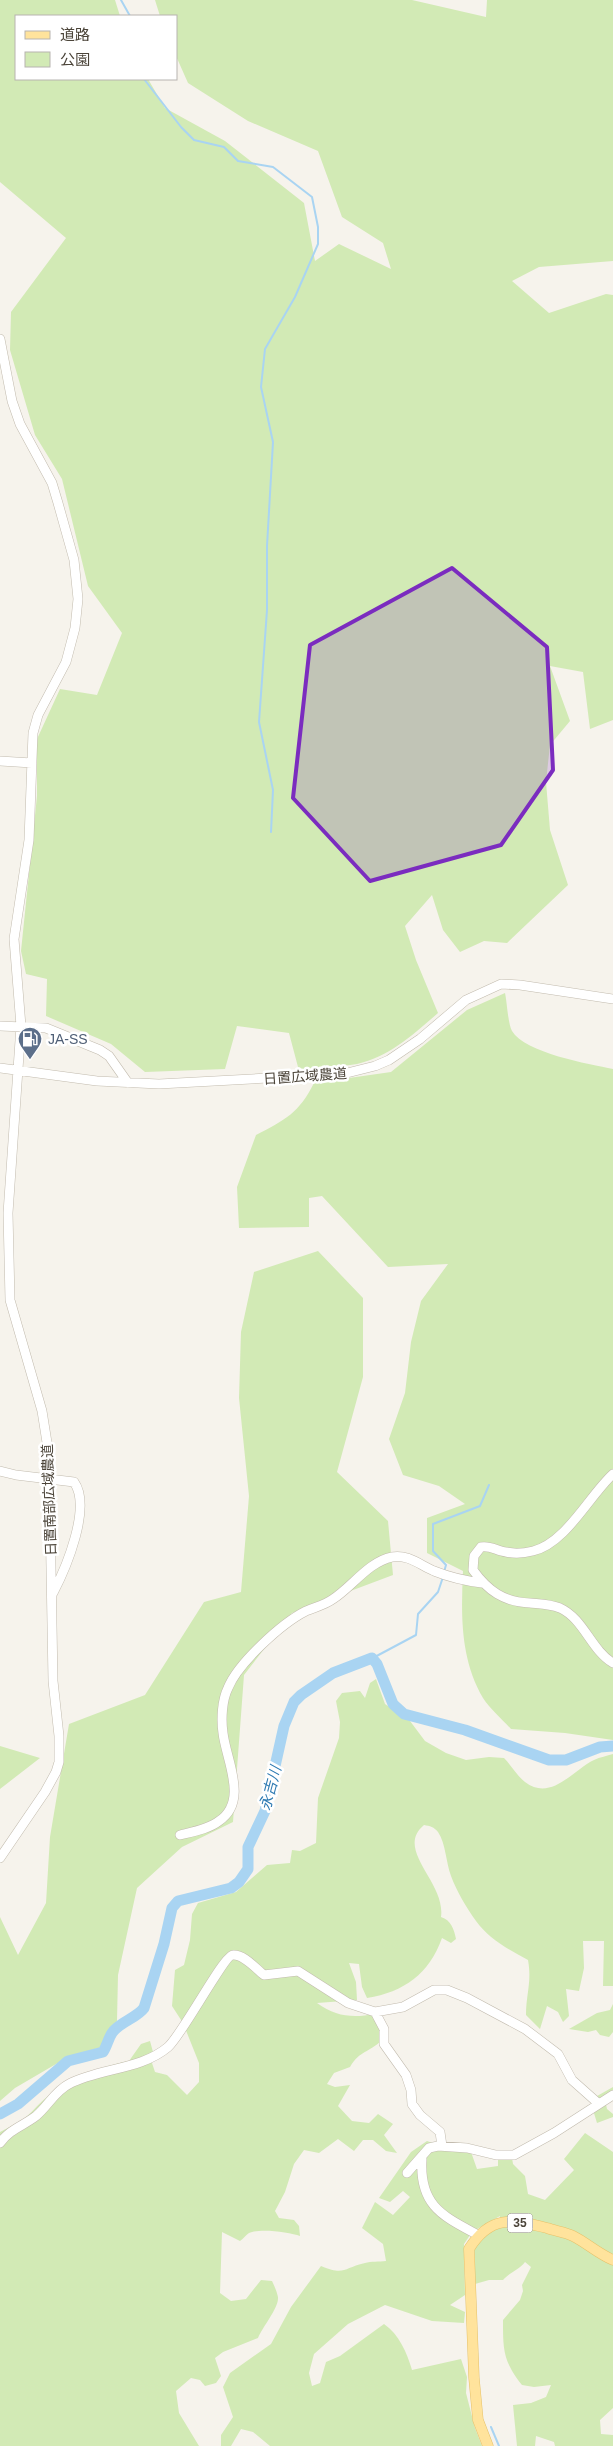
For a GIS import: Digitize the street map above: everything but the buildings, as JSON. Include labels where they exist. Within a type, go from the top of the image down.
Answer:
[{"type":"main road","name":"35","points":[[478,2235],[503,2221],[529,2224],[572,2235],[594,2251],[613,2260]]},
{"type":"main road","points":[[478,2235],[469,2249],[474,2378],[478,2420],[488,2446]]},
{"type":"street","name":"日置南部広域農道","points":[[0,339],[12,401],[20,424],[52,483],[66,529],[77,580],[77,612],[73,640],[61,675],[35,724],[29,840],[14,939],[20,1026],[8,1213],[10,1300],[42,1411],[49,1455],[53,1681],[59,1736],[59,1762],[56,1772],[45,1792],[0,1858]]},
{"type":"street","points":[[0,762],[32,763]]},
{"type":"street","name":"日置広域農道","points":[[0,1068],[128,1083],[174,1084],[315,1077],[358,1072],[389,1060],[406,1050],[466,1000],[501,984],[520,985],[613,999]]},
{"type":"street","points":[[0,1026],[46,1028],[100,1050],[109,1056],[128,1083]]},
{"type":"street","points":[[0,1303],[10,1300]]},
{"type":"street","points":[[0,1471],[16,1476],[74,1482],[78,1488],[81,1502],[67,1567],[52,1595]]},
{"type":"street","points":[[613,1474],[574,1520],[556,1537],[535,1550],[517,1553],[486,1546],[478,1549],[474,1556],[473,1570],[482,1582],[496,1595],[509,1601],[548,1604],[560,1608],[572,1616],[595,1646],[613,1663]]},
{"type":"street","points":[[180,1835],[217,1823],[232,1808],[234,1797],[233,1778],[223,1732],[227,1688],[236,1671],[245,1660],[268,1639],[304,1612],[335,1598],[374,1566],[392,1557],[407,1558],[435,1571],[482,1582]]},
{"type":"street","points":[[0,2143],[16,2126],[36,2116],[66,2085],[150,2057],[167,2048],[181,2031],[221,1966],[230,1956],[242,1957],[264,1975],[298,1971],[348,2003],[375,2012],[403,2007],[434,1990],[447,1990],[467,1998],[525,2029],[558,2054],[572,2080],[599,2104]]},
{"type":"street","points":[[375,2012],[384,2029],[384,2044],[406,2075],[411,2090],[412,2104],[420,2115],[440,2132],[442,2146]]},
{"type":"street","points":[[407,2173],[422,2159],[429,2148],[442,2146],[466,2148],[496,2155],[514,2155],[554,2133],[613,2095]]},
{"type":"street","points":[[422,2159],[423,2181],[434,2208],[442,2215],[478,2235]]},
{"type":"highlighted area","points":[[452,568],[547,647],[553,770],[501,845],[370,881],[293,798],[310,645]]},
{"type":"green space","points":[[0,0],[115,0],[120,15],[15,15],[15,80],[149,80],[165,108],[225,141],[304,203],[315,261],[339,244],[391,269],[383,243],[342,217],[318,151],[248,121],[188,83],[178,60],[178,15],[160,15],[155,0],[412,0],[486,17],[487,0],[613,0],[613,261],[539,267],[512,281],[549,313],[606,294],[613,295],[613,720],[590,729],[583,672],[550,666],[570,721],[550,745],[546,782],[550,830],[568,885],[507,943],[484,941],[460,952],[443,930],[432,895],[405,926],[416,960],[438,1013],[400,1044],[369,1061],[350,1065],[303,1069],[298,1067],[289,1033],[237,1026],[225,1069],[145,1072],[111,1044],[46,1016],[47,979],[26,974],[21,951],[37,796],[37,739],[60,689],[97,695],[122,633],[88,586],[62,479],[35,435],[10,350],[11,312],[66,238],[0,182]]},
{"type":"green space","points":[[505,993],[511,1028],[519,1039],[530,1046],[558,1056],[613,1069],[613,1740],[565,1733],[511,1729],[483,1698],[475,1683],[470,1667],[462,1620],[463,1571],[427,1553],[427,1518],[465,1504],[439,1486],[403,1475],[389,1439],[405,1393],[411,1342],[421,1301],[448,1264],[388,1267],[322,1196],[309,1198],[309,1227],[239,1228],[237,1187],[256,1135],[283,1120],[297,1109],[314,1083],[391,1072],[467,1010]]},
{"type":"green space","points":[[318,1251],[363,1298],[363,1377],[337,1472],[388,1521],[393,1575],[292,1613],[244,1675],[233,1822],[182,1847],[137,1888],[118,1975],[117,2021],[102,2047],[68,2057],[15,2088],[0,2101],[0,1917],[18,1955],[46,1903],[50,1837],[69,1724],[145,1695],[204,1602],[241,1592],[249,1496],[239,1398],[241,1332],[254,1272]]},
{"type":"green space","points":[[376,1679],[385,1704],[410,1721],[425,1741],[446,1753],[466,1760],[489,1757],[504,1758],[522,1780],[535,1787],[553,1786],[594,1760],[613,1754],[613,1986],[603,1986],[604,1941],[583,1941],[584,1968],[579,1991],[566,1989],[569,2016],[563,2022],[558,2012],[547,2006],[540,2029],[526,2015],[529,1982],[528,1960],[506,1948],[476,1921],[453,1882],[441,1837],[435,1829],[424,1825],[416,1835],[415,1845],[418,1856],[436,1891],[441,1917],[452,1925],[456,1939],[451,1943],[442,1938],[430,1962],[404,1986],[367,1998],[362,1987],[359,1964],[349,1963],[356,1982],[357,2000],[317,2003],[338,2014],[359,2016],[375,2014],[382,2040],[357,2057],[350,2067],[334,2073],[327,2084],[335,2087],[350,2085],[338,2106],[352,2121],[369,2123],[378,2114],[393,2124],[384,2135],[397,2153],[386,2151],[373,2140],[363,2140],[354,2151],[338,2139],[319,2153],[304,2150],[294,2164],[285,2192],[275,2211],[279,2218],[294,2220],[299,2226],[300,2236],[282,2232],[260,2231],[249,2233],[240,2241],[222,2232],[220,2293],[231,2301],[246,2299],[261,2280],[272,2281],[278,2295],[278,2301],[258,2338],[223,2352],[215,2358],[221,2376],[216,2383],[205,2386],[200,2380],[191,2378],[176,2391],[179,2413],[199,2446],[0,2446],[0,2132],[21,2121],[47,2097],[65,2085],[97,2070],[129,2061],[141,2044],[150,2041],[153,2052],[150,2057],[155,2072],[167,2075],[187,2095],[199,2082],[199,2063],[183,2023],[172,2006],[175,1970],[184,1965],[190,1940],[192,1914],[198,1903],[236,1892],[267,1865],[290,1863],[292,1850],[300,1851],[316,1843],[318,1798],[339,1738],[340,1722],[336,1701],[342,1693],[360,1691],[365,1698],[370,1683]]},
{"type":"green space","points":[[0,1746],[40,1758],[0,1789]]},
{"type":"green space","points":[[613,2004],[613,2032],[609,2037],[600,2035],[596,2030],[588,2032],[569,2029],[597,2013],[610,2010]]},
{"type":"green space","points":[[613,2087],[613,2097],[605,2100],[607,2109],[613,2114],[613,2117],[597,2123],[590,2100]]},
{"type":"green space","points":[[585,2133],[613,2152],[613,2408],[600,2420],[601,2434],[613,2435],[613,2446],[555,2446],[554,2442],[536,2436],[535,2446],[517,2446],[513,2405],[531,2403],[546,2397],[551,2385],[534,2387],[522,2385],[511,2369],[505,2355],[503,2320],[520,2300],[523,2291],[522,2285],[531,2267],[525,2262],[503,2280],[489,2280],[475,2284],[474,2243],[499,2223],[500,2216],[472,2232],[464,2244],[465,2295],[450,2305],[465,2312],[464,2323],[432,2321],[385,2305],[348,2324],[314,2354],[309,2373],[312,2386],[320,2383],[326,2362],[340,2356],[384,2324],[402,2344],[412,2370],[461,2359],[467,2377],[466,2393],[482,2446],[270,2446],[253,2432],[241,2429],[231,2446],[221,2446],[221,2435],[233,2417],[223,2387],[230,2373],[271,2344],[291,2307],[321,2266],[340,2271],[367,2262],[386,2261],[383,2244],[362,2228],[375,2202],[393,2215],[410,2197],[403,2191],[390,2202],[379,2198],[411,2152],[427,2141],[447,2148],[471,2152],[477,2169],[498,2166],[498,2154],[511,2152],[513,2164],[525,2176],[528,2194],[545,2200],[574,2170],[564,2159]]},
{"type":"waterway","points":[[121,0],[129,15]]},
{"type":"waterway","points":[[145,80],[181,127],[194,140],[224,147],[238,161],[273,167],[312,197],[318,227],[318,244],[295,297],[265,349],[261,387],[273,442],[267,546],[267,610],[259,722],[273,790],[271,832]]},
{"type":"waterway","points":[[444,1572],[446,1565],[433,1551],[433,1524],[480,1506],[489,1485]]},
{"type":"waterway","points":[[371,1659],[416,1635],[418,1614],[438,1592],[443,1577]]},
{"type":"waterway","name":"永吉川","points":[[0,2114],[18,2104],[68,2061],[103,2052],[115,2029],[137,2015],[144,2008],[164,1944],[172,1908],[178,1901],[231,1888],[239,1882],[248,1869],[248,1847],[265,1811],[284,1726],[294,1702],[333,1673],[372,1658],[377,1664],[393,1704],[404,1714],[465,1730],[549,1760],[566,1760],[600,1747],[613,1746]]},
{"type":"waterway","points":[[491,2427],[499,2446]]},
{"type":"place","name":"JA-SS","points":[[30,1060]]}]
